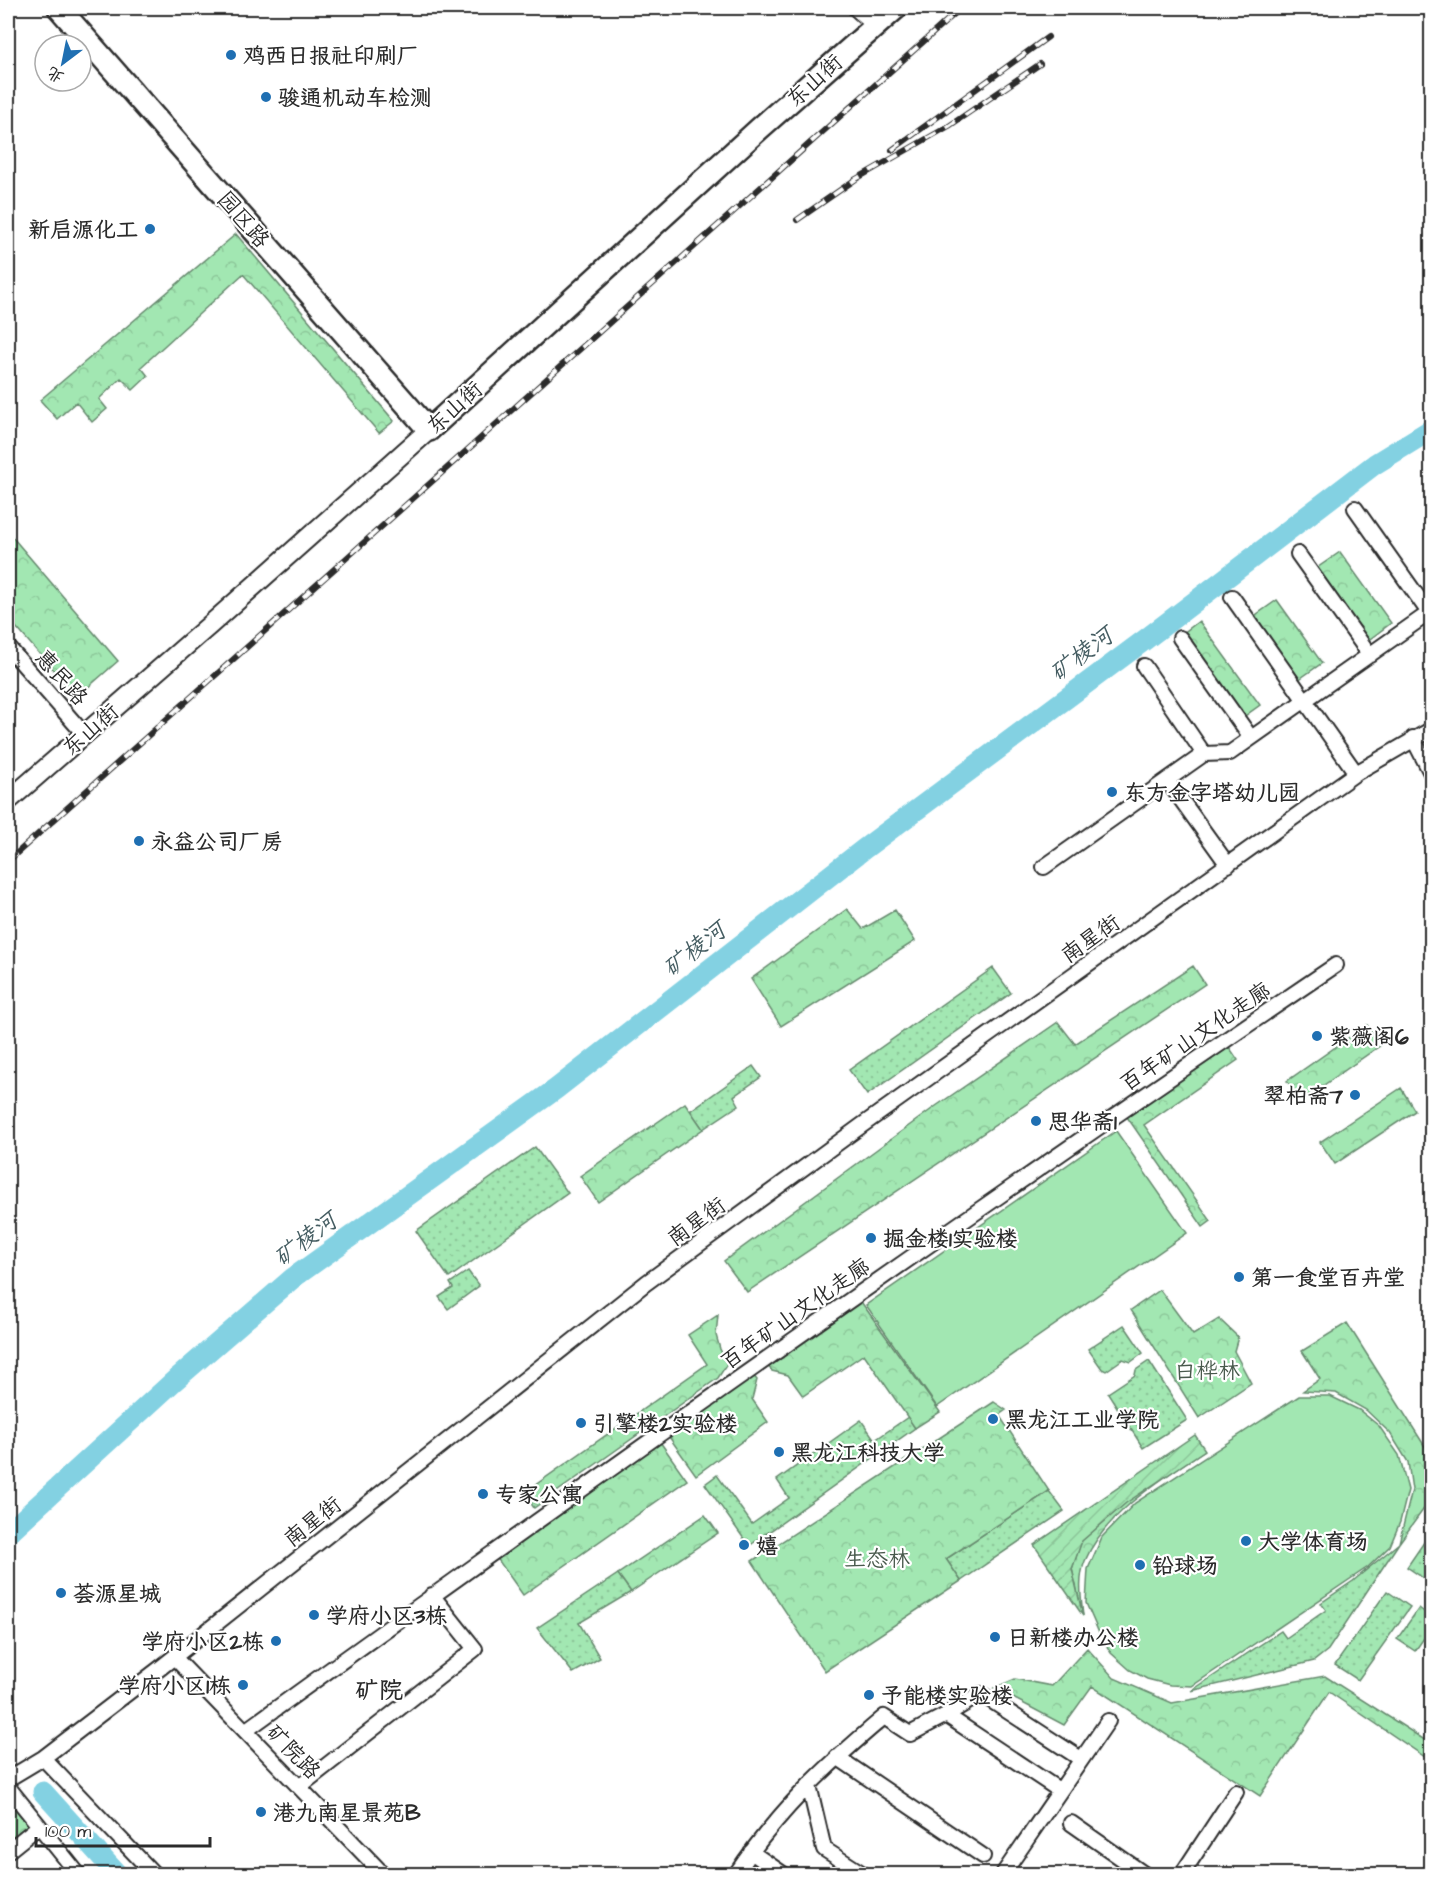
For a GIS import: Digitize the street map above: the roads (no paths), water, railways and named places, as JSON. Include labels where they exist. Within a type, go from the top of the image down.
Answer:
[{"type":"highway","name":"园区路","points":[[59,8],[429,430]]},
{"type":"highway","name":"东山街","points":[[429,430],[759,129],[896,8]]},
{"type":"main road","name":"东山街","points":[[8,801],[429,430]]},
{"type":"street","points":[[855,8],[875,26]]},
{"type":"street","points":[[1044,867],[1204,754],[1230,753],[1430,615],[1355,508]]},
{"type":"street","points":[[1298,554],[1370,655]]},
{"type":"street","points":[[1232,597],[1356,773]]},
{"type":"street","points":[[1180,638],[1251,738]]},
{"type":"street","name":"惠民路","points":[[8,647],[84,734]]},
{"type":"street","points":[[1144,666],[1204,754]]},
{"type":"street","name":"南星街","points":[[8,1779],[43,1758],[174,1657],[646,1283],[861,1126],[1356,773],[1431,729]]},
{"type":"street","points":[[1413,738],[1431,775]]},
{"type":"street","points":[[1167,780],[1228,865]]},
{"type":"street","name":"百年矿山文化走廊","points":[[245,1731],[488,1554],[994,1199],[1336,965]]},
{"type":"street","points":[[298,1786],[475,1649],[432,1595]]},
{"type":"street","name":"矿院路","points":[[174,1657],[383,1875]]},
{"type":"street","points":[[736,1875],[778,1817],[837,1757],[884,1718],[910,1734],[981,1694],[1081,1759]]},
{"type":"street","points":[[946,1715],[1059,1790]]},
{"type":"street","points":[[1003,1875],[1107,1721]]},
{"type":"street","points":[[837,1757],[983,1856]]},
{"type":"street","points":[[43,1758],[154,1875]]},
{"type":"street","points":[[809,1785],[824,1849],[863,1875]]},
{"type":"street","points":[[8,1787],[78,1875]]},
{"type":"street","points":[[1182,1875],[1236,1792]]},
{"type":"street","points":[[1071,1823],[1144,1875]]},
{"type":"street","points":[[8,1851],[39,1826]]},
{"type":"street","points":[[751,1852],[783,1875]]},
{"type":"waterway","name":"矿棱河","points":[[8,1533],[174,1381],[293,1278],[556,1089],[864,849],[1146,639],[1375,464],[1432,429]]},
{"type":"waterway","points":[[43,1792],[117,1874]]},
{"type":"railway","points":[[8,861],[961,8]]},
{"type":"railway","points":[[892,150],[1048,37]]},
{"type":"railway","points":[[797,220],[856,179],[949,126],[1040,64]]},
{"type":"place","name":"鸡西日报社印刷厂","points":[[231,55]]},
{"type":"place","name":"骏通机动车检测","points":[[266,97]]},
{"type":"place","name":"新启源化工","points":[[150,229]]},
{"type":"place","name":"东方金字塔幼儿园","points":[[1112,792]]},
{"type":"place","name":"永益公司厂房","points":[[139,841]]},
{"type":"place","name":"紫薇阁6","points":[[1317,1036]]},
{"type":"place","name":"翠柏斋7","points":[[1355,1095]]},
{"type":"place","name":"思华斋1","points":[[1036,1121]]},
{"type":"place","name":"掘金楼1实验楼","points":[[871,1238]]},
{"type":"place","name":"第一食堂百卉堂","points":[[1239,1277]]},
{"type":"place","name":"黑龙江工业学院","points":[[993,1419]]},
{"type":"place","name":"引擎楼2实验楼","points":[[581,1423]]},
{"type":"place","name":"黑龙江科技大学","points":[[779,1452]]},
{"type":"place","name":"专家公寓","points":[[483,1494]]},
{"type":"place","name":"大学体育场","points":[[1246,1541]]},
{"type":"place","name":"嬉","points":[[744,1545]]},
{"type":"place","name":"铅球场","points":[[1140,1565]]},
{"type":"place","name":"荟源星城","points":[[61,1593]]},
{"type":"place","name":"学府小区3栋","points":[[314,1615]]},
{"type":"place","name":"日新楼办公楼","points":[[995,1637]]},
{"type":"place","name":"学府小区2栋","points":[[276,1641]]},
{"type":"place","name":"学府小区1栋","points":[[243,1685]]},
{"type":"place","name":"予能楼实验楼","points":[[869,1695]]},
{"type":"place","name":"港九南星景苑B","points":[[261,1812]]},
{"type":"district","name":"矿院","points":[[379,1690]]},
{"type":"park label","name":"白桦林","points":[[1207,1370]]},
{"type":"park label","name":"生态林","points":[[877,1558]]}]
